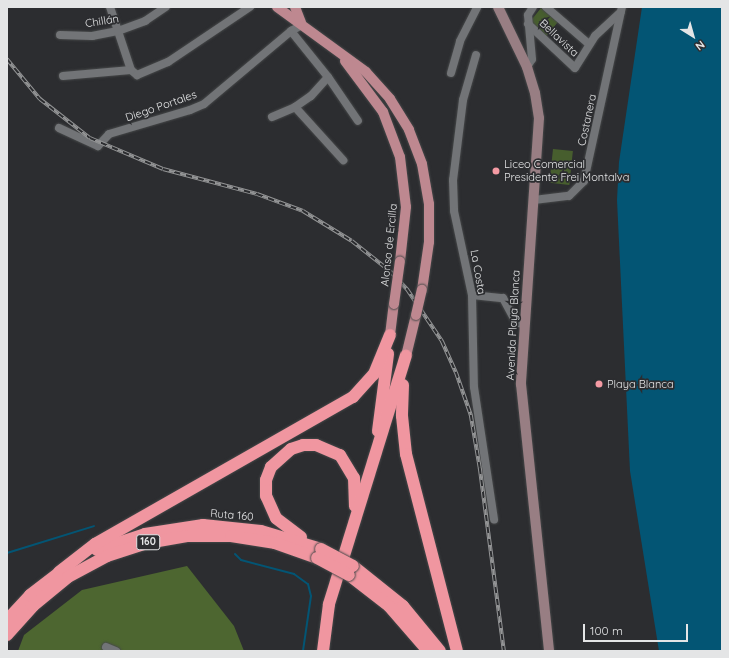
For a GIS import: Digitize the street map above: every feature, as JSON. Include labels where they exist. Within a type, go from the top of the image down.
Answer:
[{"type":"highway","points":[[372,465],[390,335]]},
{"type":"highway","points":[[59,572],[95,544],[346,402],[369,381],[379,365],[390,335]]},
{"type":"highway","points":[[323,651],[329,604],[406,356]]},
{"type":"highway","points":[[406,356],[402,404],[406,454],[457,651]]},
{"type":"highway","points":[[319,554],[285,526],[269,507],[265,491],[266,480],[271,467],[282,454],[297,446],[310,444],[323,446],[340,455],[354,478],[355,522]]},
{"type":"highway","name":"Ruta 160","points":[[7,620],[30,595],[59,572],[91,553],[116,542],[160,530],[189,526],[245,528],[292,538],[351,570],[403,606],[440,651]]},
{"type":"highway","name":"Ruta 160","points":[[7,635],[36,603],[68,577],[107,556],[147,543],[188,536],[231,536],[275,543],[319,554]]},
{"type":"highway","name":"Ruta 160","points":[[351,570],[389,606],[420,640],[427,651]]},
{"type":"main road","points":[[277,7],[358,65],[383,90],[403,119],[418,152],[428,191],[430,217],[429,242],[422,290],[406,356]]},
{"type":"main road","points":[[295,7],[302,25]]},
{"type":"main road","name":"Alonso de Ercilla","points":[[332,47],[355,72],[377,101],[397,145],[406,194],[406,221],[390,335]]},
{"type":"street","points":[[110,7],[132,70]]},
{"type":"street","name":"Chillán","points":[[60,35],[92,36],[118,31],[145,21],[166,7]]},
{"type":"street","points":[[63,76],[132,70],[139,74],[168,62],[250,7]]},
{"type":"street","points":[[452,73],[460,41],[477,7]]},
{"type":"street","name":"Avenida Playa Blanca","points":[[498,7],[527,67],[537,99],[539,124],[524,325],[522,408],[549,651]]},
{"type":"street","points":[[527,67],[532,59],[528,15],[533,7]]},
{"type":"street","name":"Bellavista","points":[[528,24],[575,68],[589,44],[546,7]]},
{"type":"street","points":[[589,44],[622,9]]},
{"type":"street","name":"Costanera","points":[[534,200],[569,196],[584,181],[622,9]]},
{"type":"street","name":"Diego Portales","points":[[59,128],[98,146],[109,134],[190,110],[204,104],[291,31],[302,25]]},
{"type":"street","points":[[291,31],[328,77],[358,121]]},
{"type":"street","name":"La Costa","points":[[476,55],[463,100],[453,180],[455,218],[461,236],[472,295],[474,388],[494,519]]},
{"type":"street","points":[[272,117],[295,107],[311,96],[328,77]]},
{"type":"street","points":[[295,107],[343,160]]},
{"type":"street","points":[[472,295],[503,298],[514,321],[524,325]]},
{"type":"street","points":[[106,647],[116,651]]},
{"type":"green space","points":[[541,8],[558,22],[546,37],[529,23]]},
{"type":"green space","points":[[553,149],[573,151],[569,185],[549,183]]},
{"type":"green space","points":[[187,566],[234,626],[244,651],[18,651],[24,635],[82,590]]},
{"type":"water","points":[[642,7],[722,7],[722,651],[659,651],[630,471],[617,200],[619,162]]},
{"type":"waterway","points":[[7,553],[94,526]]},
{"type":"waterway","points":[[235,554],[241,560],[294,574],[308,584],[311,596],[303,651]]},
{"type":"railway","points":[[7,59],[40,99],[90,138],[163,169],[257,194],[303,211],[352,241],[390,271],[407,289],[442,341],[456,372],[471,415],[480,468],[504,651]]},
{"type":"place","name":"Liceo Comercial Presidente Frei Montalva","points":[[496,171]]},
{"type":"place","name":"Playa Blanca","points":[[599,384]]}]
